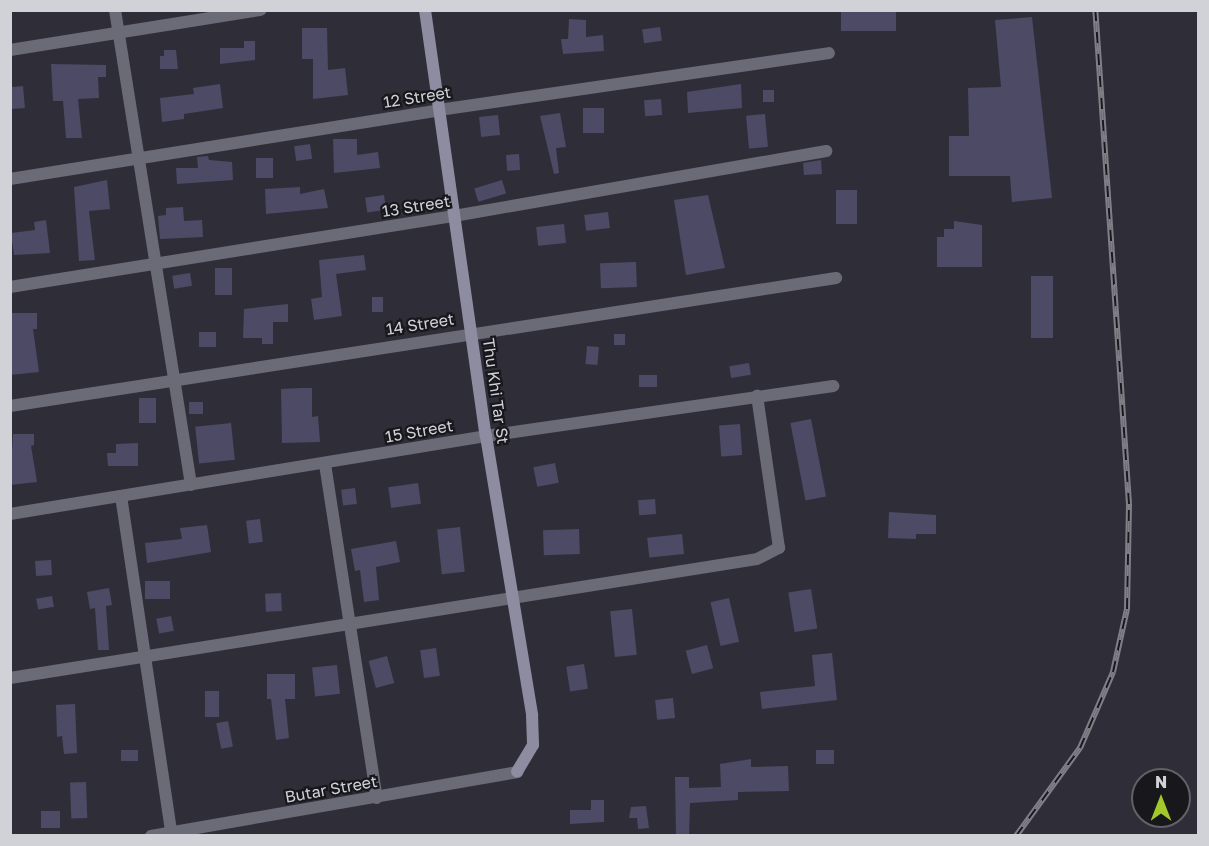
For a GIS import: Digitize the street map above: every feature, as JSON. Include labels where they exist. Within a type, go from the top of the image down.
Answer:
[{"type":"street","points":[[115,10],[191,485]]},
{"type":"street","points":[[10,50],[261,10]]},
{"type":"street","name":"Thu Khi Tar St","points":[[425,10],[486,436],[514,596],[533,745],[517,772]]},
{"type":"street","name":"12 Street","points":[[10,179],[439,110],[829,53]]},
{"type":"street","name":"13 Street","points":[[10,287],[454,216],[826,151]]},
{"type":"street","name":"14 Street","points":[[10,406],[471,332],[836,278]]},
{"type":"street","name":"15 Street","points":[[10,514],[486,436],[833,386]]},
{"type":"street","points":[[10,678],[757,559],[779,548],[757,396]]},
{"type":"street","points":[[326,464],[377,798]]},
{"type":"street","points":[[121,496],[171,832]]},
{"type":"street","name":"Butar Street","points":[[151,836],[517,772]]},
{"type":"building","points":[[841,10],[896,10],[896,31],[841,31]]},
{"type":"building","points":[[1032,17],[1052,198],[1012,202],[1010,176],[949,176],[949,136],[969,136],[968,88],[1001,87],[995,20]]},
{"type":"building","points":[[569,19],[586,20],[586,37],[603,35],[604,51],[563,54],[561,39],[568,39]]},
{"type":"building","points":[[660,27],[662,41],[644,43],[642,30]]},
{"type":"building","points":[[302,28],[327,28],[328,70],[345,68],[348,95],[313,99],[313,59],[302,59]]},
{"type":"building","points":[[244,41],[255,41],[255,60],[220,64],[220,48],[244,48]]},
{"type":"building","points":[[164,50],[176,50],[178,69],[160,69],[160,56],[164,56]]},
{"type":"building","points":[[51,64],[106,65],[106,77],[98,77],[99,98],[78,99],[82,138],[66,138],[63,101],[53,101]]},
{"type":"building","points":[[220,84],[223,108],[184,114],[184,119],[162,122],[160,98],[194,94],[193,88]]},
{"type":"building","points":[[741,84],[742,108],[688,113],[687,92]]},
{"type":"building","points":[[23,86],[25,108],[12,109],[10,87]]},
{"type":"building","points":[[763,90],[774,90],[774,102],[763,102]]},
{"type":"building","points":[[661,99],[662,115],[645,116],[644,100]]},
{"type":"building","points":[[583,108],[604,108],[604,133],[583,133]]},
{"type":"building","points":[[560,113],[566,147],[556,148],[559,173],[554,174],[540,116]]},
{"type":"building","points":[[765,114],[768,147],[749,149],[746,116]]},
{"type":"building","points":[[498,115],[500,135],[481,137],[479,117]]},
{"type":"building","points":[[333,139],[357,139],[357,155],[378,152],[380,168],[334,173]]},
{"type":"building","points":[[310,144],[312,159],[296,161],[294,146]]},
{"type":"building","points":[[519,154],[520,170],[507,171],[506,155]]},
{"type":"building","points":[[208,156],[209,160],[232,162],[233,180],[177,184],[176,168],[198,168],[197,157]]},
{"type":"building","points":[[256,158],[273,158],[273,178],[256,178]]},
{"type":"building","points":[[821,160],[822,174],[804,175],[803,163]]},
{"type":"building","points":[[107,180],[110,209],[89,211],[95,260],[79,261],[74,187]]},
{"type":"building","points":[[502,180],[506,193],[478,202],[474,188]]},
{"type":"building","points":[[300,187],[300,194],[324,189],[328,208],[266,214],[265,189]]},
{"type":"building","points":[[836,190],[857,190],[857,224],[836,224]]},
{"type":"building","points":[[384,195],[386,210],[367,212],[365,198]]},
{"type":"building","points":[[708,195],[725,268],[686,275],[674,200]]},
{"type":"building","points":[[183,207],[184,221],[202,220],[203,237],[160,239],[158,216],[166,215],[166,208]]},
{"type":"building","points":[[608,212],[610,228],[586,231],[584,215]]},
{"type":"building","points":[[46,220],[50,253],[14,255],[11,233],[35,230],[34,222]]},
{"type":"building","points":[[954,221],[982,225],[982,267],[937,267],[937,237],[944,237],[944,229],[954,229]]},
{"type":"building","points":[[564,224],[566,243],[538,246],[536,227]]},
{"type":"building","points":[[364,255],[366,270],[336,274],[342,316],[314,320],[311,299],[322,297],[319,260]]},
{"type":"building","points":[[636,262],[637,287],[601,288],[600,263]]},
{"type":"building","points":[[215,268],[232,268],[232,295],[215,295]]},
{"type":"building","points":[[190,273],[192,286],[174,289],[172,276]]},
{"type":"building","points":[[1031,276],[1053,276],[1053,338],[1031,338]]},
{"type":"building","points":[[372,297],[383,297],[383,312],[372,312]]},
{"type":"building","points":[[288,304],[288,322],[273,322],[273,344],[262,344],[262,338],[243,338],[244,309]]},
{"type":"building","points":[[10,313],[37,313],[37,329],[33,329],[39,372],[10,375]]},
{"type":"building","points":[[199,332],[216,332],[216,347],[199,347]]},
{"type":"building","points":[[614,334],[625,334],[625,345],[614,345]]},
{"type":"building","points":[[587,346],[599,347],[597,365],[585,364]]},
{"type":"building","points":[[749,363],[751,375],[731,378],[729,366]]},
{"type":"building","points":[[639,375],[657,375],[657,387],[639,387]]},
{"type":"building","points":[[312,388],[312,417],[318,416],[320,442],[282,443],[281,389]]},
{"type":"building","points":[[139,398],[156,398],[156,423],[139,423]]},
{"type":"building","points":[[189,402],[203,402],[203,414],[189,414]]},
{"type":"building","points":[[811,419],[826,497],[805,501],[790,423]]},
{"type":"building","points":[[231,423],[235,460],[199,464],[195,427]]},
{"type":"building","points":[[740,424],[742,455],[721,456],[719,425]]},
{"type":"building","points":[[13,434],[34,434],[34,445],[31,446],[37,482],[10,485]]},
{"type":"building","points":[[138,443],[138,466],[108,466],[107,453],[116,453],[116,444]]},
{"type":"building","points":[[555,463],[559,483],[537,487],[533,467]]},
{"type":"building","points":[[418,483],[421,504],[391,508],[388,487]]},
{"type":"building","points":[[355,488],[357,504],[343,506],[341,490]]},
{"type":"building","points":[[655,499],[656,514],[639,515],[638,500]]},
{"type":"building","points":[[889,512],[936,515],[936,534],[916,534],[916,539],[888,538]]},
{"type":"building","points":[[260,519],[263,542],[249,544],[246,521]]},
{"type":"building","points":[[207,525],[211,552],[147,563],[145,543],[182,539],[180,528]]},
{"type":"building","points":[[460,527],[465,572],[442,574],[437,529]]},
{"type":"building","points":[[579,529],[580,554],[544,555],[543,530]]},
{"type":"building","points":[[682,534],[684,554],[649,558],[647,538]]},
{"type":"building","points":[[396,541],[400,562],[376,567],[379,600],[364,602],[360,570],[355,571],[351,549]]},
{"type":"building","points":[[51,560],[52,575],[36,576],[35,561]]},
{"type":"building","points":[[145,581],[170,581],[170,599],[145,599]]},
{"type":"building","points":[[109,588],[112,605],[106,606],[109,650],[98,650],[95,608],[90,609],[87,592]]},
{"type":"building","points":[[811,589],[817,629],[795,632],[788,593]]},
{"type":"building","points":[[281,593],[282,611],[266,612],[265,594]]},
{"type":"building","points":[[52,596],[54,607],[38,610],[36,599]]},
{"type":"building","points":[[729,598],[739,642],[721,646],[710,602]]},
{"type":"building","points":[[632,609],[637,655],[615,657],[610,611]]},
{"type":"building","points":[[171,616],[174,631],[159,634],[156,619]]},
{"type":"building","points":[[707,645],[713,668],[692,674],[686,651]]},
{"type":"building","points":[[436,648],[440,676],[424,678],[420,650]]},
{"type":"building","points":[[832,653],[837,700],[762,709],[760,692],[815,686],[812,655]]},
{"type":"building","points":[[387,656],[394,683],[376,688],[369,661]]},
{"type":"building","points":[[584,664],[588,689],[570,692],[566,667]]},
{"type":"building","points":[[337,665],[340,694],[315,696],[312,668]]},
{"type":"building","points":[[267,674],[295,674],[295,699],[285,699],[289,738],[276,740],[271,699],[267,699]]},
{"type":"building","points":[[205,691],[219,691],[219,717],[205,717]]},
{"type":"building","points":[[673,698],[675,718],[657,720],[655,700]]},
{"type":"building","points":[[75,704],[77,753],[64,754],[62,736],[57,737],[56,705]]},
{"type":"building","points":[[228,721],[233,747],[221,749],[216,723]]},
{"type":"building","points":[[121,750],[138,750],[138,761],[121,761]]},
{"type":"building","points":[[816,750],[834,750],[834,764],[816,764]]},
{"type":"building","points":[[751,759],[751,767],[788,766],[789,791],[738,792],[738,800],[690,803],[689,836],[676,836],[675,777],[689,777],[689,788],[721,787],[720,764]]},
{"type":"building","points":[[86,782],[87,818],[71,819],[70,783]]},
{"type":"building","points":[[591,800],[604,800],[604,822],[570,824],[570,810],[591,810]]},
{"type":"building","points":[[646,806],[649,828],[638,829],[637,818],[629,818],[631,807]]},
{"type":"building","points":[[41,811],[60,811],[60,828],[41,828]]},
{"type":"railway","points":[[1016,836],[1080,748],[1113,672],[1127,609],[1129,504],[1095,10]]}]
